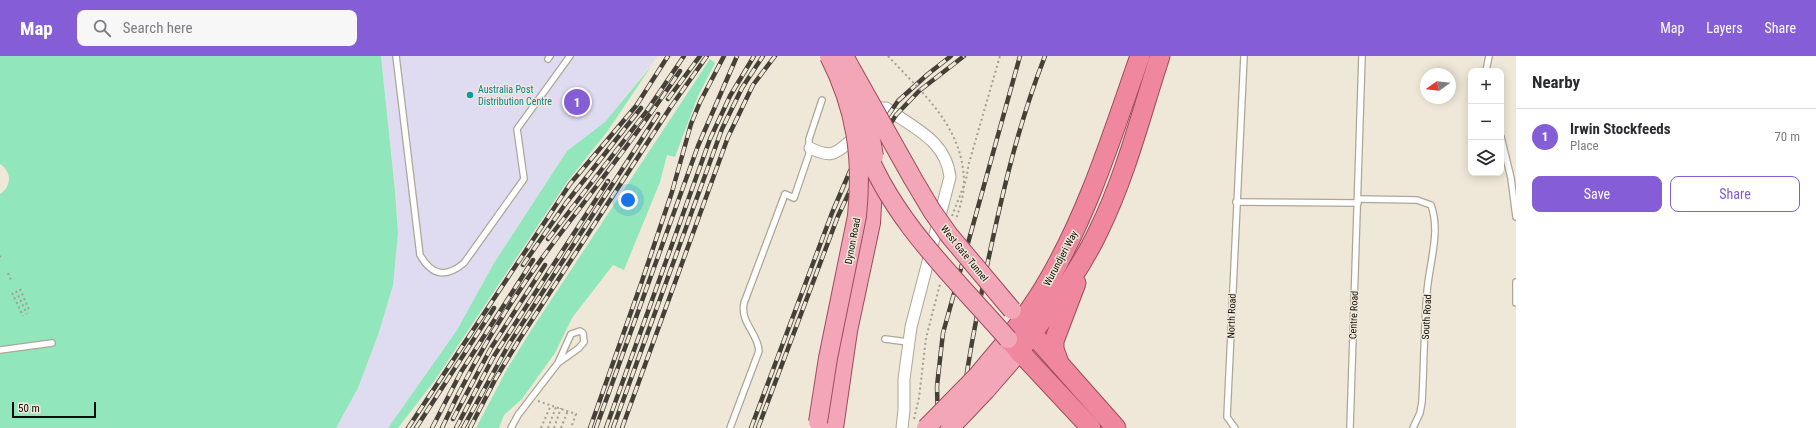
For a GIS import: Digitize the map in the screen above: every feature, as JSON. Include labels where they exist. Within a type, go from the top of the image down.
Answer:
[{"type":"highway","name":"Wurundjeri Way","points":[[1027,328],[1082,214],[1105,157],[1140,56]]},
{"type":"highway","name":"Wurundjeri Way","points":[[1014,346],[1089,251],[1124,170],[1160,56]]},
{"type":"highway","points":[[1064,369],[1056,356],[1054,341],[1089,251]]},
{"type":"highway","name":"West Gate Tunnel","points":[[1027,328],[1116,428]]},
{"type":"highway","points":[[1014,346],[1091,428]]},
{"type":"main road","name":"Dynon Road","points":[[826,426],[828,358],[858,206],[859,152],[853,116],[840,80],[829,56]]},
{"type":"main road","name":"Dynon Road","points":[[826,426],[871,223],[874,170],[872,144],[867,118],[854,78],[844,56]]},
{"type":"main road","name":"West Gate Tunnel","points":[[844,56],[912,179],[932,210],[949,235],[1027,328]]},
{"type":"main road","points":[[853,116],[874,170],[891,200],[912,229],[1014,346]]},
{"type":"main road","name":"Wurundjeri Way","points":[[926,428],[977,376],[1014,346]]},
{"type":"main road","name":"Wurundjeri Way","points":[[950,428],[1004,372],[1014,346]]},
{"type":"street","points":[[878,108],[886,108],[929,138],[941,151],[949,168],[950,185],[908,342],[902,428]]},
{"type":"street","points":[[810,148],[822,154],[833,154],[849,142]]},
{"type":"lane","points":[[396,56],[420,255],[426,266],[436,272],[447,272],[457,269],[464,263],[524,179],[517,129],[570,56]]},
{"type":"lane","name":"North Road","points":[[1235,428],[1227,417],[1244,56]]},
{"type":"lane","name":"Centre Road","points":[[1352,428],[1350,408],[1362,56]]},
{"type":"lane","points":[[1487,68],[1489,56]]},
{"type":"lane","points":[[730,428],[759,351],[757,342],[744,317],[744,303],[785,194],[794,198],[810,148],[809,139],[822,100]]},
{"type":"lane","points":[[1502,140],[1511,178],[1516,217]]},
{"type":"lane","name":"South Road","points":[[1358,201],[1417,200],[1430,205],[1435,217],[1431,271],[1427,291],[1422,402],[1420,413],[1413,428]]},
{"type":"lane","points":[[1236,202],[1358,201]]},
{"type":"lane","points":[[1516,282],[1516,303]]},
{"type":"lane","points":[[511,428],[518,414],[558,363],[571,334],[580,331],[583,333],[584,342],[582,345],[558,363]]},
{"type":"lane","points":[[885,339],[908,342]]},
{"type":"lane","points":[[0,350],[52,343]]},
{"type":"path","points":[[950,223],[966,180],[969,163],[1000,56]]},
{"type":"path","points":[[8,273],[11,280]]},
{"type":"path","points":[[20,289],[30,312]]},
{"type":"path","points":[[16,291],[27,314]]},
{"type":"path","points":[[12,293],[23,316]]},
{"type":"path","points":[[535,406],[538,400],[576,414],[571,428]]},
{"type":"path","points":[[541,428],[551,405]]},
{"type":"path","points":[[548,428],[556,407]]},
{"type":"path","points":[[554,428],[561,408]]},
{"type":"path","points":[[561,428],[568,410]]},
{"type":"shaded area","points":[[381,56],[658,56],[605,122],[567,151],[494,263],[457,330],[388,428],[336,428],[358,388],[378,335],[398,233],[395,189]]},
{"type":"green space","points":[[0,56],[381,56],[398,233],[393,285],[378,335],[358,388],[336,428],[0,428],[0,194],[7,187],[9,179],[7,171],[0,164]]},
{"type":"green space","points":[[710,59],[715,63],[698,96],[675,157],[667,155],[660,182],[624,270],[613,265],[572,318],[555,353],[522,399],[504,415],[499,428],[476,428],[507,369],[530,332]]},
{"type":"green space","points":[[652,65],[607,132],[567,182],[435,380],[398,428],[388,428],[457,330],[494,263],[567,151],[605,122]]},
{"type":"railway","points":[[408,428],[570,184],[636,106],[668,56]]},
{"type":"railway","points":[[548,239],[646,112],[684,56]]},
{"type":"railway","points":[[668,99],[700,56]]},
{"type":"railway","points":[[470,428],[496,378],[519,340],[670,108],[707,56]]},
{"type":"railway","points":[[590,428],[672,192],[691,124],[700,102],[724,56]]},
{"type":"railway","points":[[596,428],[698,146],[737,56]]},
{"type":"railway","points":[[606,428],[710,139],[730,96],[754,56]]},
{"type":"railway","points":[[613,428],[722,129],[742,88],[763,56]]},
{"type":"railway","points":[[622,428],[728,137],[753,85],[775,56]]},
{"type":"railway","points":[[751,428],[832,213],[850,171],[898,101],[951,56]]},
{"type":"railway","points":[[758,428],[838,216],[856,178],[896,115],[919,91],[964,56]]},
{"type":"railway","points":[[938,428],[937,386],[943,333],[1020,56]]},
{"type":"railway","points":[[960,428],[971,347],[999,213],[1019,134],[1035,82],[1045,56]]},
{"type":"railway","points":[[442,428],[479,355],[508,308],[538,264],[634,136],[680,71]]},
{"type":"railway","points":[[523,265],[566,203],[641,108]]},
{"type":"railway","points":[[463,428],[509,344],[658,114]]},
{"type":"railway","points":[[456,428],[494,356],[608,181]]},
{"type":"railway","points":[[432,428],[461,372],[533,260]]},
{"type":"railway","points":[[453,419],[491,348],[545,265]]},
{"type":"railway","points":[[416,428],[494,308]]},
{"type":"place","name":"Australia Post Distribution Centre","points":[[470,95]]},
{"type":"place","name":"Irwin Stockfeeds","points":[[577,102]]}]
